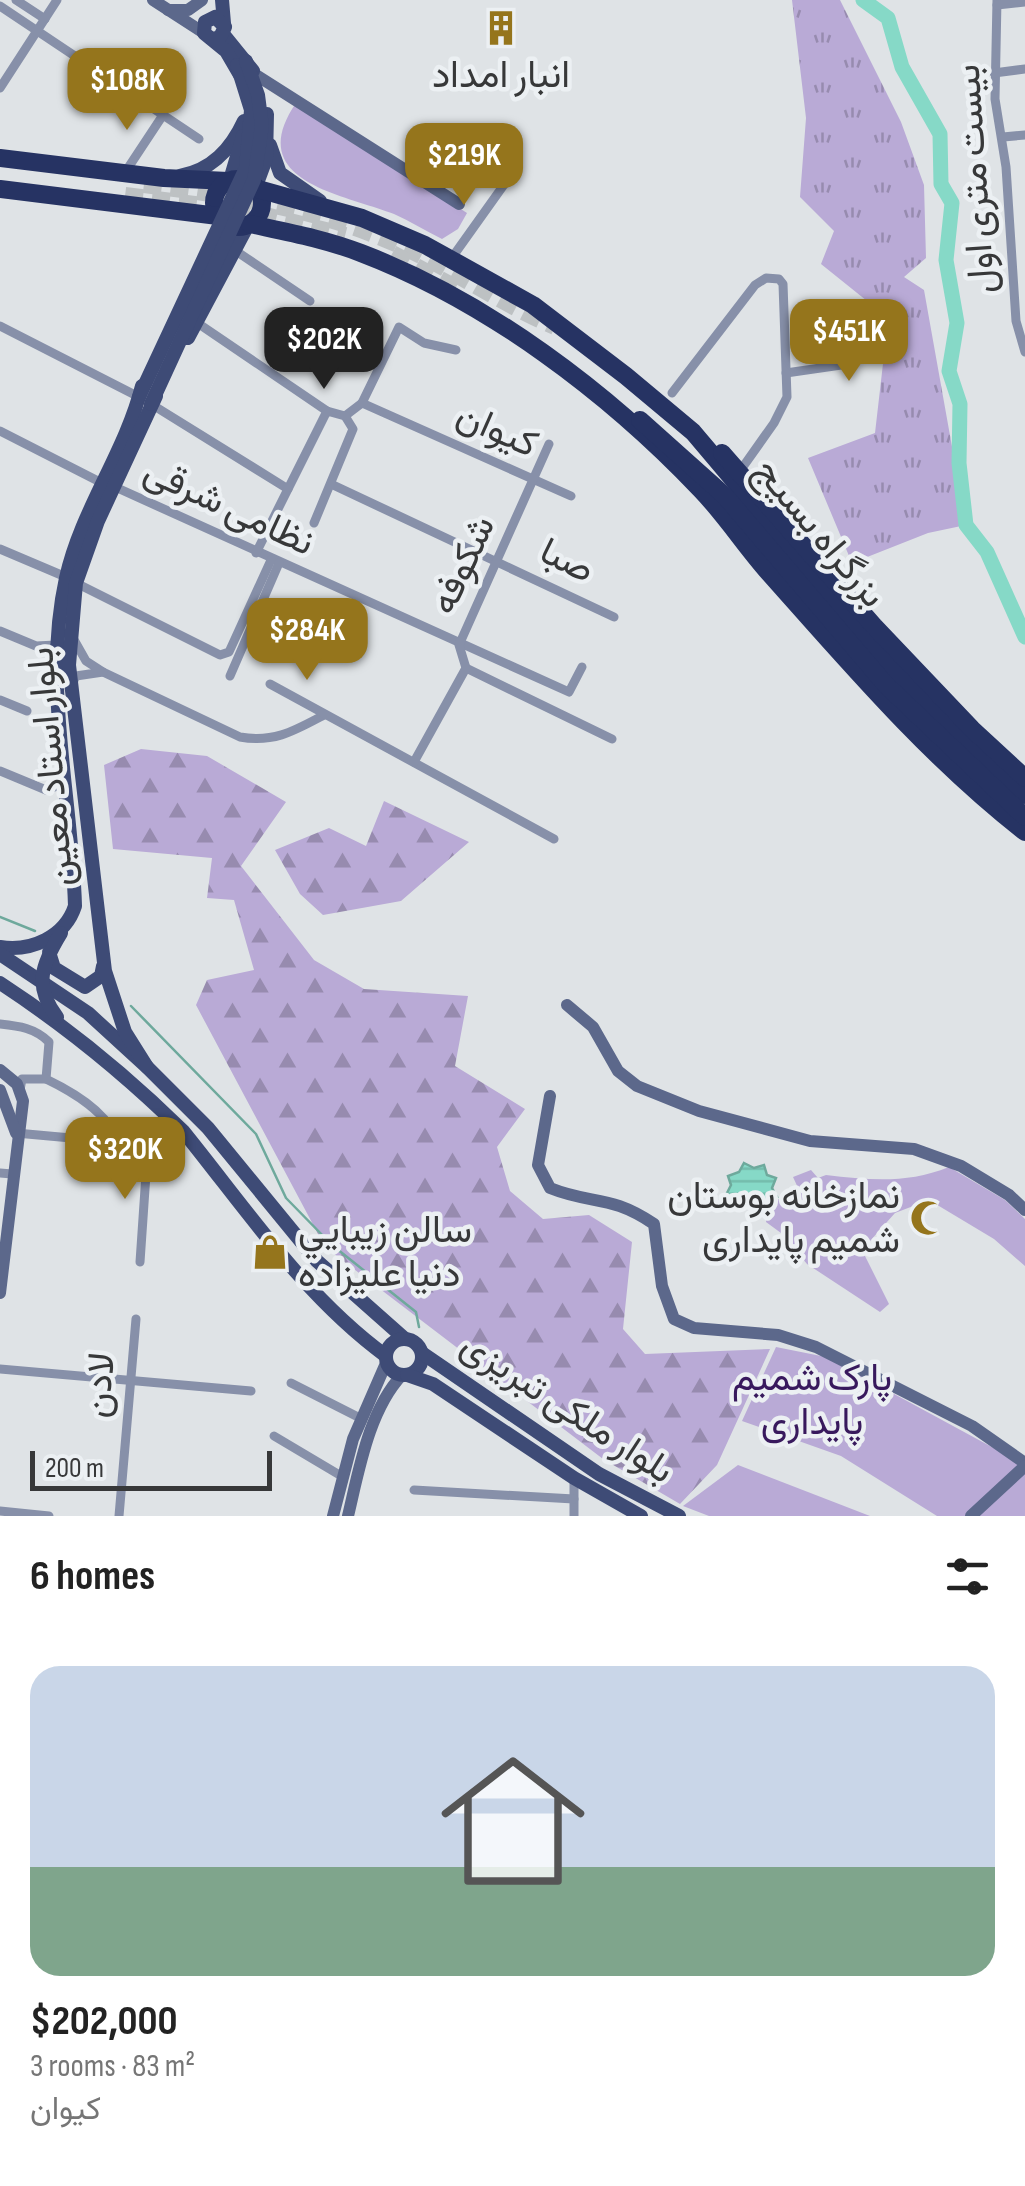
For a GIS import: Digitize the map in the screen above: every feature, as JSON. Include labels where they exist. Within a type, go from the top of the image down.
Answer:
[{"type":"highway","points":[[0,158],[184,180],[244,180],[257,188],[260,212],[249,224]]},
{"type":"highway","points":[[180,211],[189,197],[184,180]]},
{"type":"highway","points":[[218,217],[214,196],[229,180]]},
{"type":"highway","name":"بزرگراه بسیج","points":[[257,188],[343,212],[451,259],[532,305],[693,432],[890,666],[1025,795]]},
{"type":"highway","points":[[2,193],[180,211],[218,217],[232,226],[249,224],[333,243],[392,266],[540,350],[598,392],[700,490],[882,700],[979,795],[1025,832]]},
{"type":"highway","points":[[276,230],[274,211],[284,196]]},
{"type":"highway","name":"بزرگراه بسیج","points":[[598,392],[689,460],[886,685],[1025,816]]},
{"type":"highway","points":[[693,432],[740,470],[874,626],[972,729],[1025,778]]},
{"type":"main road","points":[[145,400],[254,180],[262,126],[258,95],[241,63],[214,29],[205,0]]},
{"type":"main road","points":[[214,29],[222,0]]},
{"type":"main road","points":[[241,63],[256,75],[280,174],[343,212]]},
{"type":"main road","points":[[229,180],[240,156],[244,121],[241,63]]},
{"type":"main road","points":[[164,178],[210,164],[227,151],[244,121]]},
{"type":"main road","points":[[257,188],[268,135]]},
{"type":"main road","points":[[145,400],[173,309],[218,217]]},
{"type":"main road","points":[[145,400],[196,322],[249,224]]},
{"type":"main road","name":"بلوار استاد معین","points":[[0,951],[48,940],[72,916],[74,878],[56,645],[71,580],[106,484],[145,400]]},
{"type":"main road","name":"بلوار استاد معین","points":[[71,580],[70,688],[104,958],[125,1032],[147,1067]]},
{"type":"main road","points":[[67,1029],[40,986],[49,952],[72,916]]},
{"type":"main road","name":"بلوار ملکى تبریزى","points":[[0,951],[88,1013],[147,1067],[208,1128],[287,1229],[405,1339]]},
{"type":"main road","points":[[49,952],[54,968],[85,987],[101,976],[104,958]]},
{"type":"main road","points":[[0,983],[67,1029],[183,1131],[340,1320],[405,1375],[421,1364],[422,1353],[416,1343],[405,1339],[390,1345],[386,1358]]},
{"type":"main road","points":[[340,1320],[358,1312],[356,1296]]},
{"type":"main road","name":"بلوار ملکى تبریزى","points":[[422,1353],[600,1474],[679,1516]]},
{"type":"main road","name":"بلوار ملکى تبریزى","points":[[405,1375],[433,1384],[574,1478],[641,1516]]},
{"type":"street","points":[[16,0],[45,19]]},
{"type":"street","points":[[0,88],[57,0]]},
{"type":"street","points":[[152,0],[214,29]]},
{"type":"street","points":[[168,10],[188,10],[205,0]]},
{"type":"street","points":[[997,2],[1025,2]]},
{"type":"street","name":"بیست متری اول","points":[[997,2],[994,72],[1010,211],[1016,322],[1025,352]]},
{"type":"street","points":[[0,6],[200,139]]},
{"type":"street","points":[[994,72],[1025,69]]},
{"type":"street","points":[[256,75],[459,204]]},
{"type":"street","points":[[124,174],[163,115]]},
{"type":"street","points":[[1003,137],[1025,135]]},
{"type":"street","points":[[451,259],[508,179]]},
{"type":"street","points":[[1010,211],[1025,210]]},
{"type":"street","points":[[233,249],[310,301]]},
{"type":"street","points":[[672,393],[756,286],[766,278],[784,284],[786,373],[782,411],[740,470]]},
{"type":"street","points":[[196,322],[328,411],[345,416],[354,430],[314,524]]},
{"type":"street","points":[[0,326],[145,400],[288,488]]},
{"type":"street","points":[[345,416],[362,403],[399,327],[424,343],[456,350]]},
{"type":"street","points":[[786,373],[848,364],[892,340]]},
{"type":"street","name":"کیوان","points":[[362,403],[571,496]]},
{"type":"street","points":[[256,553],[328,411]]},
{"type":"street","name":"نظامی شرقی","points":[[0,431],[275,562],[569,692],[582,667]]},
{"type":"street","name":"شکوفه","points":[[414,762],[466,668],[458,645],[500,562],[549,444]]},
{"type":"street","name":"صبا","points":[[331,484],[614,617]]},
{"type":"street","points":[[0,548],[220,654],[229,652],[275,562]]},
{"type":"street","points":[[230,676],[275,562]]},
{"type":"street","points":[[0,631],[36,646],[56,645]]},
{"type":"street","points":[[70,632],[86,661],[103,672],[240,737],[264,741],[282,737],[324,716]]},
{"type":"street","points":[[466,668],[612,739]]},
{"type":"street","points":[[70,688],[76,676],[103,672]]},
{"type":"street","points":[[270,684],[554,839]]},
{"type":"street","points":[[0,700],[27,711]]},
{"type":"street","points":[[0,771],[46,790],[65,782]]},
{"type":"street","points":[[566,1005],[593,1026],[618,1072],[637,1086],[699,1111],[810,1141],[914,1149],[961,1166],[1009,1195],[1025,1210]]},
{"type":"street","points":[[0,1024],[32,1030],[48,1042],[46,1079]]},
{"type":"street","points":[[0,1070],[20,1092]]},
{"type":"street","points":[[0,1292],[6,1174],[21,1123],[22,1078],[46,1079],[103,1118],[114,1128],[116,1142]]},
{"type":"street","points":[[0,1090],[16,1133]]},
{"type":"street","points":[[550,1096],[538,1165],[550,1188],[569,1196],[625,1204],[654,1224],[662,1286],[674,1319],[694,1328],[778,1335],[816,1347],[972,1426],[1024,1464],[971,1516]]},
{"type":"street","points":[[16,1133],[148,1145],[140,1262]]},
{"type":"street","name":"لادن","points":[[119,1516],[136,1319]]},
{"type":"street","points":[[332,1516],[360,1418],[386,1358]]},
{"type":"street","points":[[0,1369],[251,1392]]},
{"type":"street","points":[[348,1516],[376,1420],[390,1388],[405,1375]]},
{"type":"street","points":[[291,1382],[360,1418]]},
{"type":"street","points":[[274,1436],[342,1477]]},
{"type":"street","points":[[574,1478],[574,1516]]},
{"type":"street","points":[[414,1490],[574,1499]]},
{"type":"street","points":[[0,1511],[49,1516]]},
{"type":"green space","points":[[792,0],[840,0],[901,122],[924,185],[926,258],[904,277],[924,290],[966,525],[928,533],[852,563],[808,458],[875,433],[884,355],[882,313],[821,264],[834,231],[800,197],[806,118]]},
{"type":"green space","points":[[296,103],[467,213],[458,229],[442,239],[394,214],[306,181],[290,168],[282,151],[283,130]]},
{"type":"green space","points":[[141,749],[207,756],[286,802],[241,866],[314,960],[364,989],[468,996],[455,1066],[525,1109],[497,1147],[510,1191],[543,1219],[589,1215],[632,1242],[623,1329],[645,1354],[770,1349],[717,1465],[680,1504],[603,1459],[325,1247],[196,1005],[207,980],[254,970],[234,900],[207,898],[212,858],[113,849],[104,765]]},
{"type":"green space","points":[[384,801],[469,842],[401,901],[323,915],[300,894],[275,850],[329,828],[366,846]]},
{"type":"green space","points":[[949,1167],[1005,1200],[1025,1219],[1025,1266],[994,1239],[929,1200],[895,1213],[862,1250],[889,1304],[880,1312],[807,1264],[781,1233],[766,1222],[768,1204],[799,1190],[793,1177],[811,1170],[818,1178],[826,1175],[888,1179]]},
{"type":"green space","name":"پارک شمیم پایداری","points":[[776,1347],[826,1357],[1025,1465],[1025,1516],[937,1516],[841,1456],[742,1421]]},
{"type":"green space","points":[[738,1465],[870,1516],[709,1516],[683,1506]]},
{"type":"shaded area","points":[[744,1163],[754,1168],[764,1165],[767,1175],[776,1178],[772,1188],[777,1197],[765,1202],[760,1211],[751,1206],[741,1209],[737,1199],[726,1195],[731,1185],[728,1176],[739,1172]]},
{"type":"waterway","points":[[863,0],[888,18],[902,67],[940,134],[941,184],[952,203],[946,260],[957,323],[949,371],[960,404],[959,463],[966,525],[987,552],[1025,637]]},
{"type":"waterway","points":[[0,917],[35,931]]},
{"type":"waterway","points":[[131,1006],[256,1134],[286,1198],[332,1245],[416,1312],[419,1327]]},
{"type":"tunnel","points":[[144,184],[274,205],[337,221],[418,253],[555,326]]},
{"type":"tunnel","points":[[125,196],[250,212],[345,236]]},
{"type":"tunnel","points":[[392,254],[457,289]]},
{"type":"place","name":"انبار امداد","points":[[501,28]]},
{"type":"place","name":"نمازخانه بوستان شمیم پایداری","points":[[928,1218]]},
{"type":"place","name":"سالن زيبايي دنيا عليزاده","points":[[270,1252]]}]
